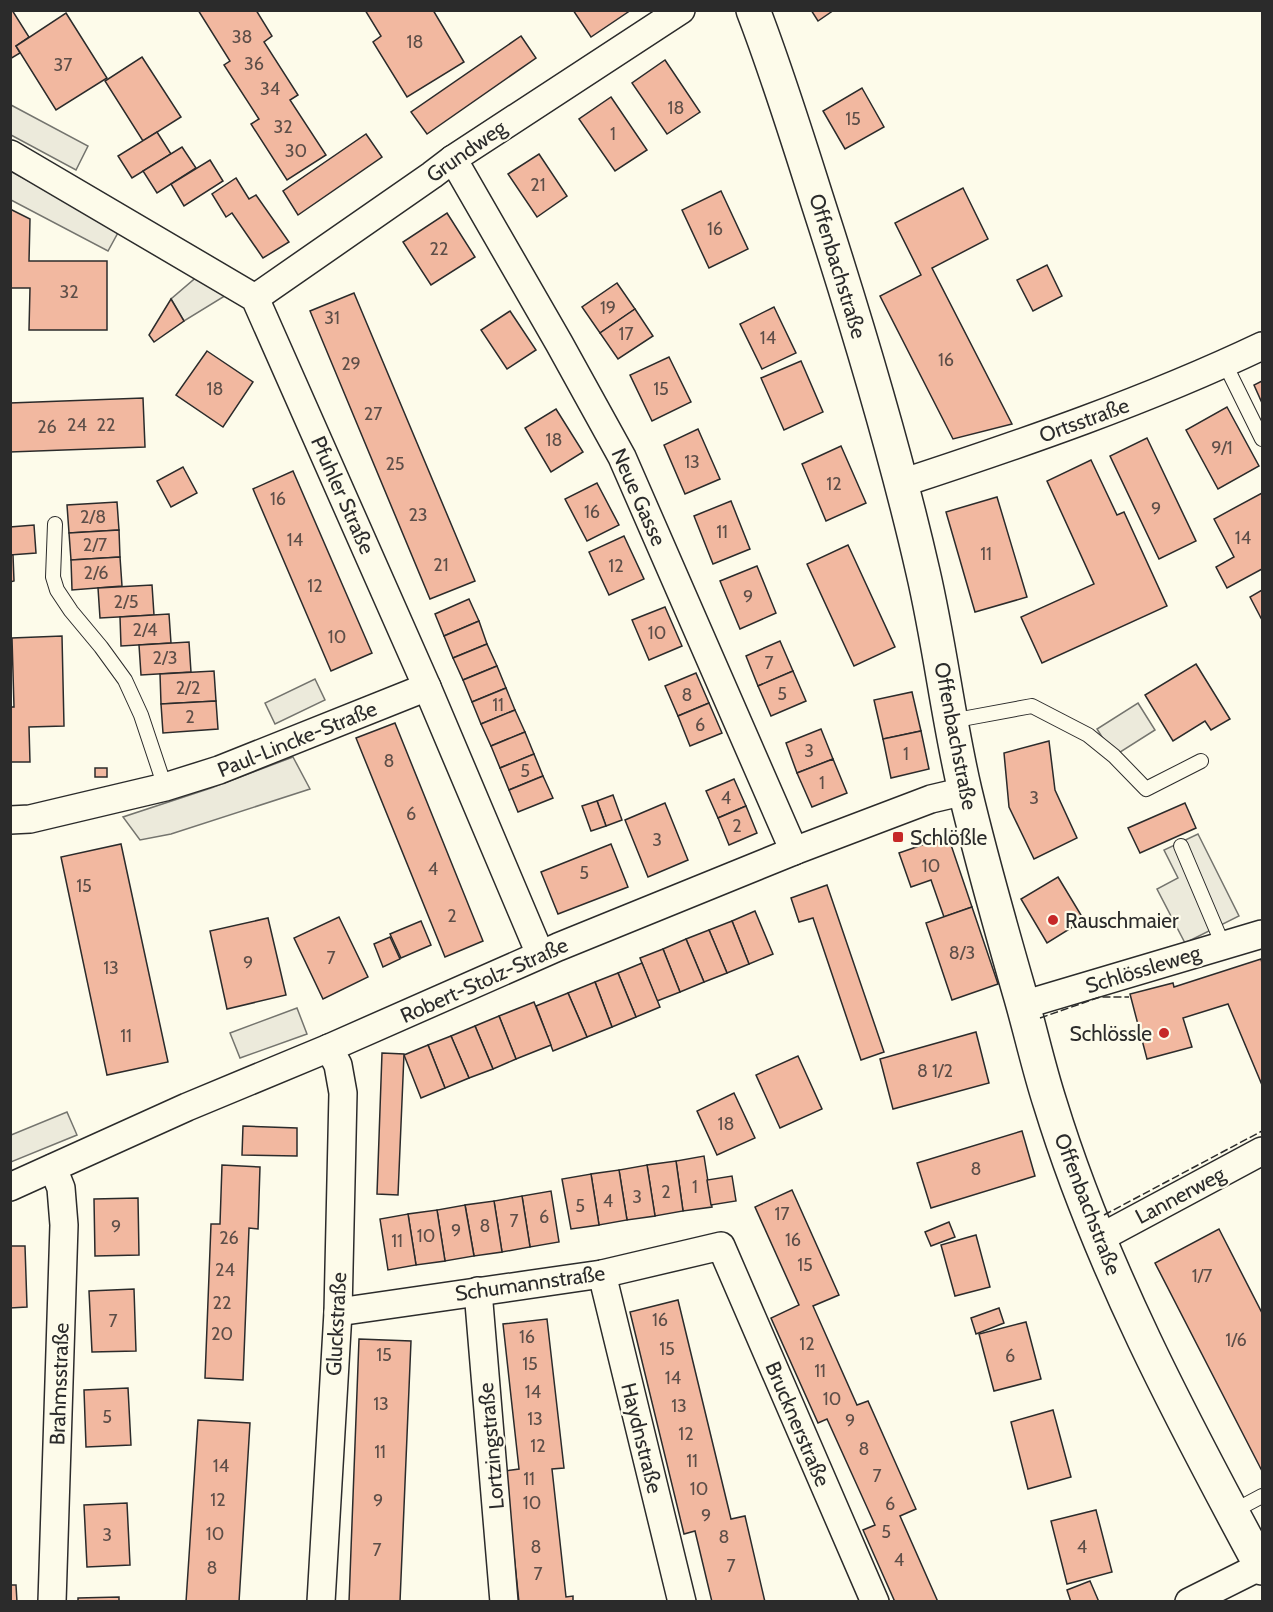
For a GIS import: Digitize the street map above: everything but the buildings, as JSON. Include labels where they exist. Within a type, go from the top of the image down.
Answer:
[{"type":"street","name":"Grundweg","points":[[255,298],[453,159],[681,10]]},
{"type":"street","name":"Offenbachstraße","points":[[753,10],[774,66],[837,260],[902,483],[924,575],[965,791],[1050,1102],[1098,1239],[1151,1354],[1262,1567]]},
{"type":"street","points":[[10,154],[255,298]]},
{"type":"street","name":"Neue Gasse","points":[[453,159],[622,457],[795,851]]},
{"type":"street","name":"Pfuhler Straße","points":[[255,298],[427,687],[540,954]]},
{"type":"street","name":"Ortsstraße","points":[[902,483],[1006,449],[1140,400],[1263,346]]},
{"type":"street","name":"Paul-Lincke-Straße","points":[[10,820],[30,819],[165,787],[219,770],[427,687]]},
{"type":"street","name":"Robert-Stolz-Straße","points":[[10,1187],[540,954],[795,851],[931,799],[965,791]]},
{"type":"street","name":"Schlössleweg","points":[[1023,1005],[1263,934]]},
{"type":"street","name":"Gluckstraße","points":[[321,1602],[338,1312],[343,1093],[338,1065],[329,1048]]},
{"type":"street","name":"Lannerweg","points":[[1098,1239],[1260,1160]]},
{"type":"street","name":"Brahmsstraße","points":[[52,1602],[64,1225],[61,1188],[53,1168]]},
{"type":"street","name":"Schumannstraße","points":[[338,1312],[602,1274],[721,1246]]},
{"type":"street","name":"Brucknerstraße","points":[[721,1246],[875,1602]]},
{"type":"street","name":"Haydnstraße","points":[[602,1274],[682,1602]]},
{"type":"street","name":"Lortzingstraße","points":[[478,1291],[504,1602]]},
{"type":"street","points":[[1189,1602],[1262,1567]]},
{"type":"lane","points":[[1225,364],[1263,439]]},
{"type":"lane","points":[[55,524],[53,577],[57,590],[124,680],[141,715],[165,787]]},
{"type":"lane","points":[[951,721],[1032,706],[1088,735],[1114,756],[1146,789],[1201,761]]},
{"type":"lane","points":[[1181,846],[1223,945]]},
{"type":"lane","points":[[1232,1512],[1263,1496]]},
{"type":"shaded area","points":[[11,105],[88,146],[76,170],[11,135]]},
{"type":"shaded area","points":[[10,171],[120,229],[108,251],[11,200]]},
{"type":"shaded area","points":[[199,275],[228,294],[184,321],[171,299]]},
{"type":"shaded area","points":[[315,679],[325,700],[275,724],[265,703]]},
{"type":"shaded area","points":[[1138,703],[1155,730],[1114,756],[1097,729]]},
{"type":"shaded area","points":[[293,757],[310,789],[171,834],[140,840],[123,817],[211,788]]},
{"type":"shaded area","points":[[1198,834],[1239,916],[1185,943],[1157,889],[1178,878],[1164,850]]},
{"type":"shaded area","points":[[297,1008],[307,1034],[240,1058],[230,1033]]},
{"type":"shaded area","points":[[67,1112],[77,1135],[11,1162],[11,1135]]},
{"type":"fence","points":[[1040,1018],[1100,997],[1129,997]]},
{"type":"fence","points":[[1104,1215],[1262,1131]]},
{"type":"place","name":"Schlößle","points":[[898,837]]},
{"type":"place","name":"Rauschmaier","points":[[1053,920]]},
{"type":"place","name":"Schlössle","points":[[1164,1033]]}]
